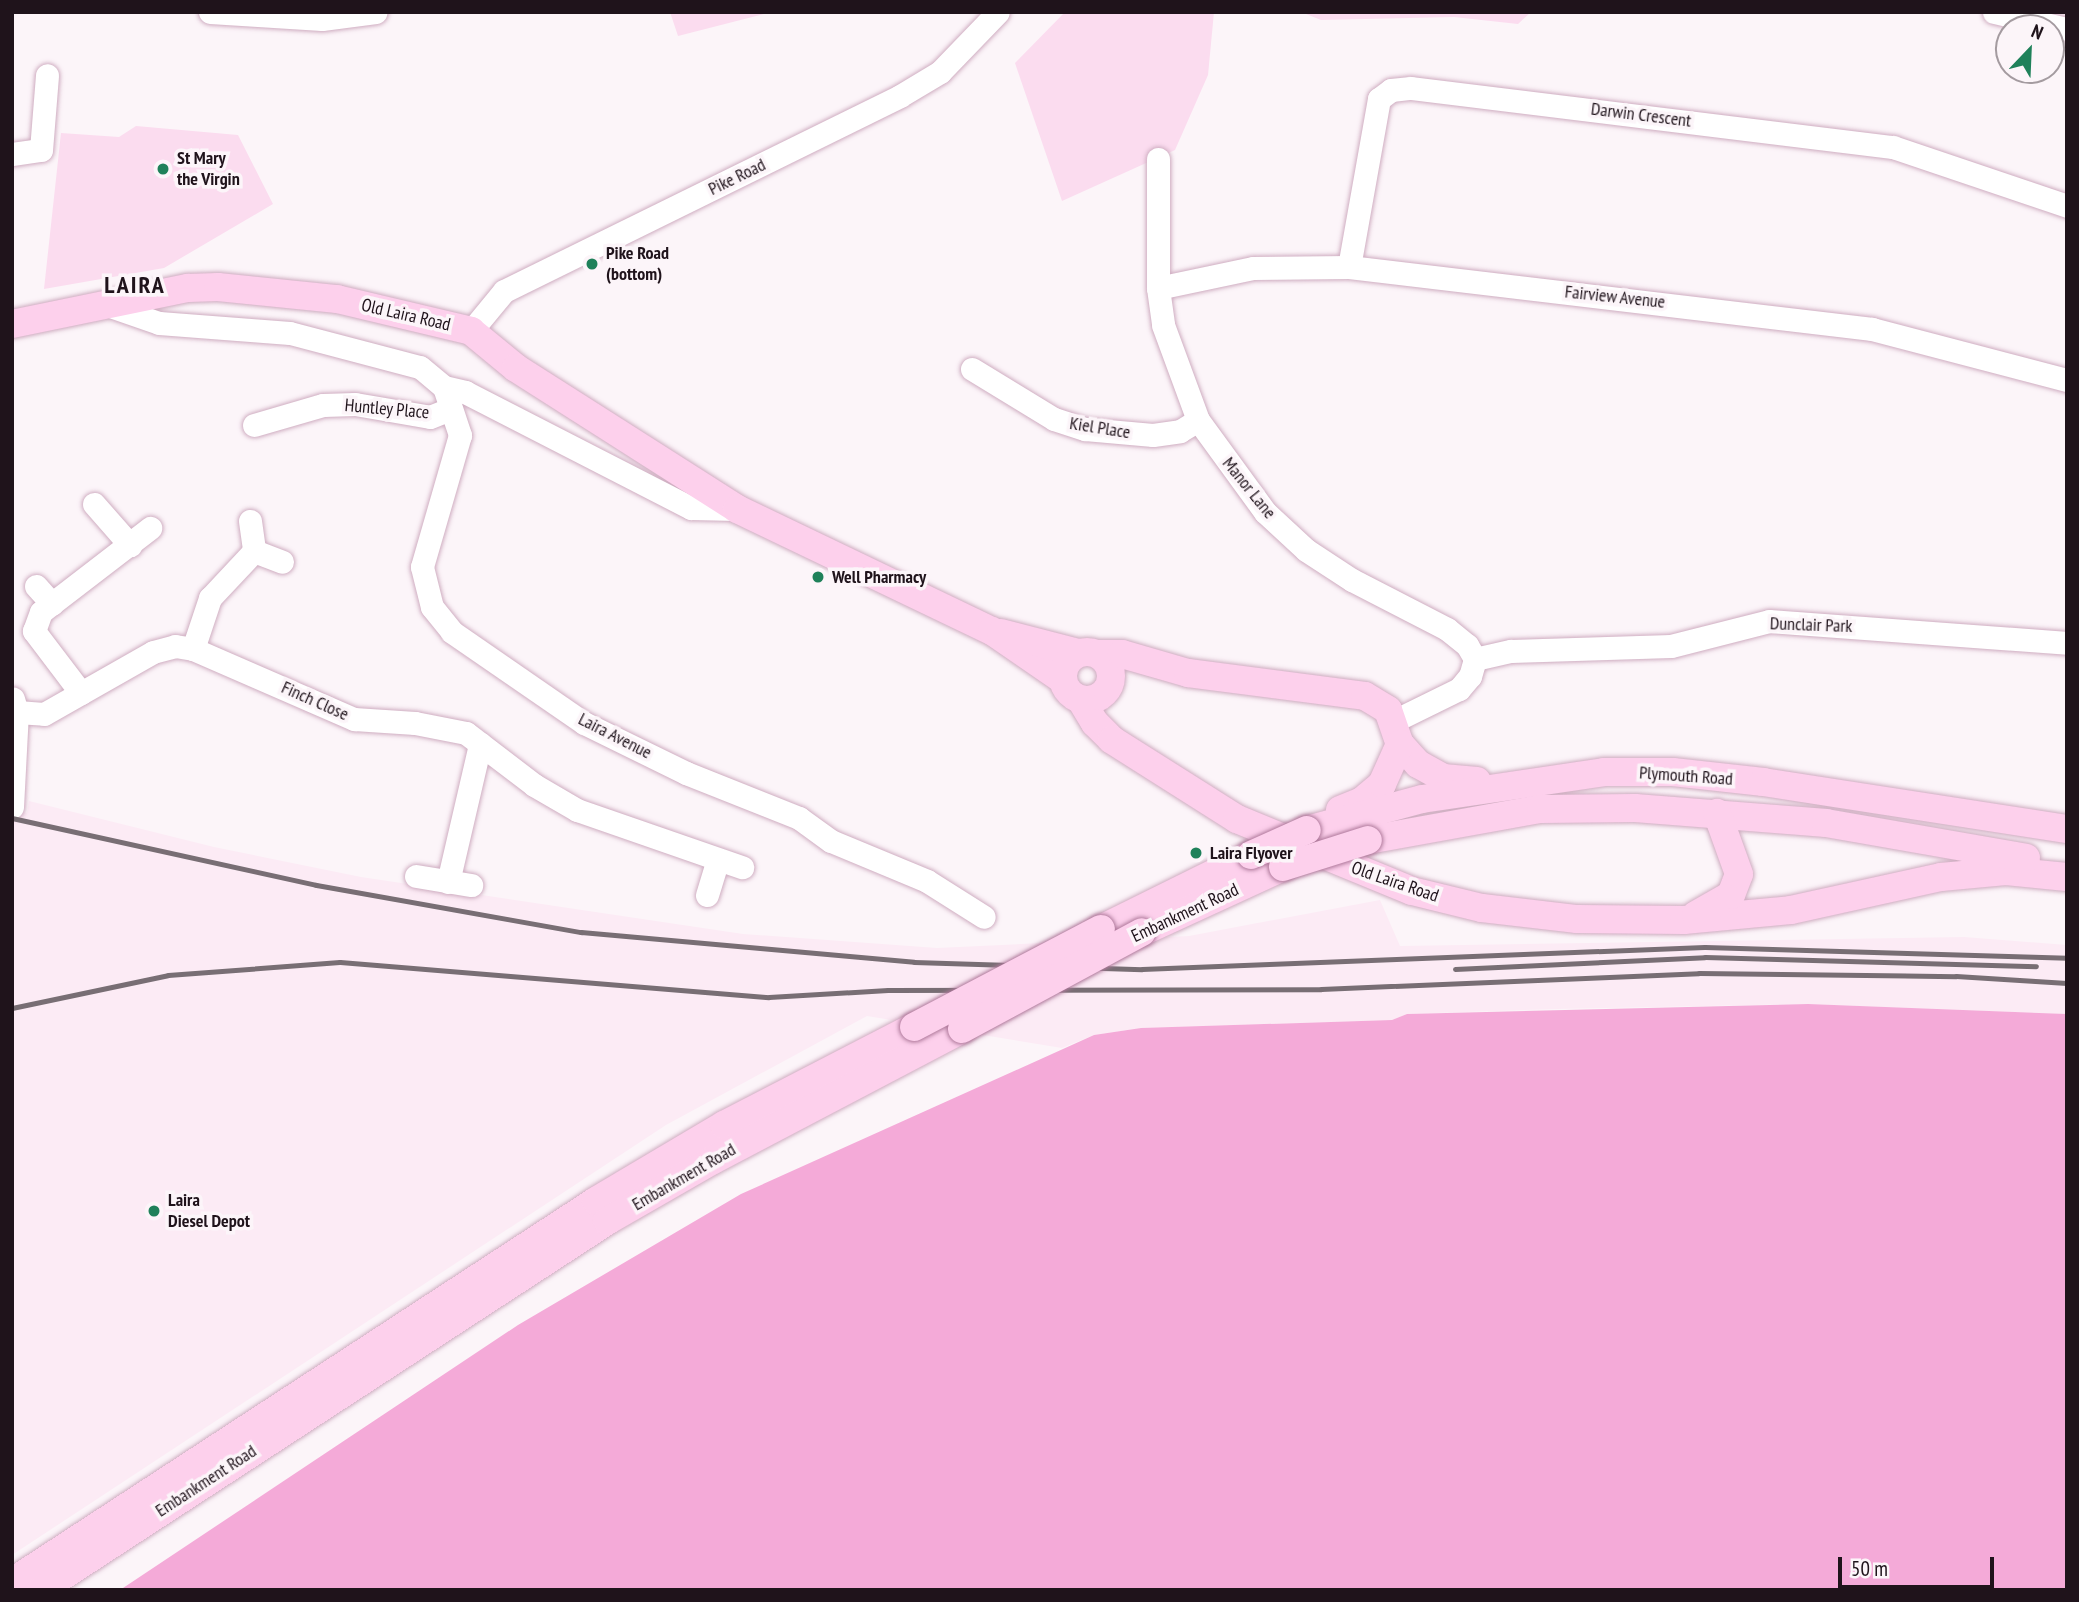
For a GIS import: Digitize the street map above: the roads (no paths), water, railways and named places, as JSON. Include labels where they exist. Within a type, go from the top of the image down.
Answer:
[{"type":"main road","name":"Old Laira Road","points":[[12,324],[188,288],[247,288],[337,299],[471,331],[516,369],[737,509],[992,631],[1072,690],[1094,723],[1132,754],[1237,819],[1412,891],[1482,908],[1541,916],[1684,920],[1791,909],[1941,877],[2006,871],[2067,877]]},
{"type":"main road","name":"Old Laira Road","points":[[992,631],[1088,654],[1122,654],[1188,673],[1355,693],[1381,703],[1418,764],[1443,778],[1536,780]]},
{"type":"main road","points":[[1110,684],[1097,699],[1072,690],[1066,664],[1088,654],[1109,665],[1110,684],[1111,712],[1132,754]]},
{"type":"main road","name":"Old Laira Road","points":[[1110,684],[1188,673]]},
{"type":"main road","points":[[1310,829],[1382,785],[1397,733]]},
{"type":"main road","name":"Plymouth Road","points":[[1310,829],[1422,799],[1536,780],[1604,772],[1673,772],[1763,782],[2067,829]]},
{"type":"main road","name":"Plymouth Road","points":[[1368,840],[1541,809],[1717,813],[1826,823],[2067,865]]},
{"type":"main road","points":[[1684,920],[1723,901],[1739,874],[1717,813]]},
{"type":"main road","name":"Embankment Road","points":[[12,1582],[596,1201],[724,1125],[1101,929],[1310,829]]},
{"type":"main road","name":"Embankment Road","points":[[41,1590],[607,1221],[713,1160],[1142,933],[1283,867],[1368,840]]},
{"type":"street","points":[[210,12],[322,19],[376,12]]},
{"type":"street","name":"Pike Road","points":[[471,331],[504,291],[920,84],[974,42],[998,12]]},
{"type":"street","points":[[12,154],[41,150],[47,75]]},
{"type":"street","name":"Darwin Crescent","points":[[1349,267],[1379,99],[1391,90],[1411,88],[1893,147],[2067,206]]},
{"type":"street","name":"Manor Lane","points":[[1158,159],[1158,288],[1175,365],[1198,419],[1265,512],[1306,550],[1363,586],[1447,629],[1467,645],[1475,659]]},
{"type":"street","name":"Fairview Avenue","points":[[1158,288],[1253,268],[1349,267],[1872,329],[2067,380]]},
{"type":"street","name":"Old Laira Road","points":[[107,305],[159,323],[290,332],[363,349],[420,367],[447,398],[465,392],[691,508],[737,509]]},
{"type":"street","name":"Kiel Place","points":[[972,369],[1054,419],[1085,429],[1153,435],[1180,431],[1198,419]]},
{"type":"street","name":"Huntley Place","points":[[254,425],[323,405],[355,404],[430,417],[447,398]]},
{"type":"street","name":"Laira Avenue","points":[[447,398],[460,435],[422,567],[432,607],[452,632],[584,723],[697,777],[799,818],[831,841],[927,881],[984,917]]},
{"type":"street","points":[[94,504],[130,545]]},
{"type":"street","points":[[250,521],[254,551]]},
{"type":"street","points":[[81,693],[34,631],[41,612],[150,528]]},
{"type":"street","points":[[254,551],[282,562]]},
{"type":"street","points":[[193,649],[210,598],[254,551]]},
{"type":"street","points":[[36,586],[52,604]]},
{"type":"street","name":"Dunclair Park","points":[[1475,659],[1511,651],[1671,646],[1769,621],[2067,643]]},
{"type":"street","name":"Finch Close","points":[[15,704],[44,714],[153,652],[176,646],[193,649],[354,719],[415,723],[466,733],[534,785],[586,815],[742,867]]},
{"type":"street","points":[[1397,733],[1459,689],[1470,676],[1475,659]]},
{"type":"street","points":[[12,807],[15,704]]},
{"type":"street","points":[[416,876],[459,883],[480,744]]},
{"type":"street","points":[[707,895],[718,860]]},
{"type":"railway","points":[[12,818],[316,885],[581,932],[914,962],[1142,969],[1705,947],[2067,958]]},
{"type":"railway","points":[[1455,969],[1705,957],[2036,966]]},
{"type":"railway","points":[[12,1008],[168,975],[340,962],[769,997],[888,990],[1321,989],[1699,973],[1956,976],[2067,983]]},
{"type":"place","name":"St Mary the Virgin","points":[[163,169]]},
{"type":"place","name":"Pike Road (bottom)","points":[[592,264]]},
{"type":"place","name":"Well Pharmacy","points":[[818,577]]},
{"type":"place","name":"Laira Flyover","points":[[1196,853]]},
{"type":"place","name":"Laira Diesel Depot","points":[[154,1211]]},
{"type":"district","name":"LAIRA","points":[[135,285]]}]
